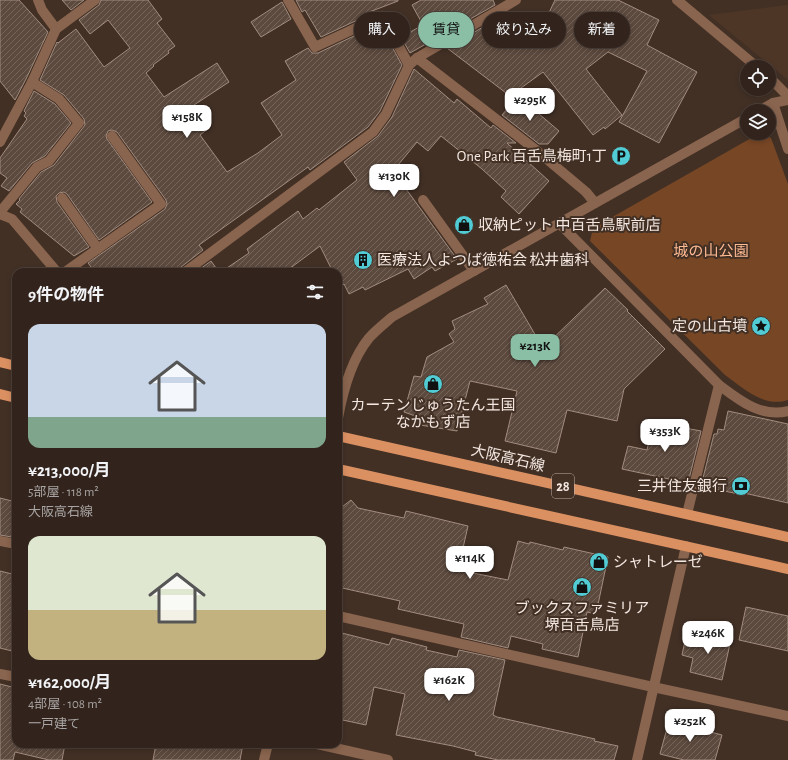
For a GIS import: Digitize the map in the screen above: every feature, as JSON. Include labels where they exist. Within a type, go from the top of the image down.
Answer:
[{"type":"main road","points":[[0,362],[12,365]]},
{"type":"main road","points":[[0,394],[12,397]]},
{"type":"main road","name":"大阪高石線","points":[[342,437],[788,536]]},
{"type":"main road","name":"28","points":[[342,470],[788,569]]},
{"type":"street","points":[[38,0],[42,10],[56,29]]},
{"type":"street","points":[[0,142],[32,82],[56,29],[95,0]]},
{"type":"street","points":[[288,0],[315,47],[382,16],[409,65]]},
{"type":"street","points":[[190,268],[373,132],[386,114],[409,65],[417,58],[516,0]]},
{"type":"street","points":[[677,0],[749,60]]},
{"type":"street","points":[[417,58],[536,150],[586,192],[595,203]]},
{"type":"street","points":[[32,82],[59,99],[79,123],[49,161],[37,167],[0,213],[12,219],[54,268]]},
{"type":"street","points":[[776,84],[788,96]]},
{"type":"street","points":[[788,100],[773,103],[788,149]]},
{"type":"street","points":[[342,402],[355,359],[369,338],[392,317],[740,122]]},
{"type":"street","points":[[70,268],[161,204],[112,136]]},
{"type":"street","points":[[62,198],[98,248]]},
{"type":"street","points":[[423,200],[474,271]]},
{"type":"street","points":[[559,223],[579,245],[719,385],[746,405],[768,412],[788,411]]},
{"type":"street","points":[[687,514],[719,385]]},
{"type":"street","points":[[0,541],[12,543]]},
{"type":"street","points":[[637,760],[686,546]]},
{"type":"street","points":[[342,617],[788,716]]},
{"type":"street","points":[[0,674],[12,676]]},
{"type":"street","points":[[264,760],[267,748]]},
{"type":"street","points":[[335,748],[388,760]]},
{"type":"shaded area","points":[[788,5],[788,80],[776,70],[776,60],[764,60],[709,15]]},
{"type":"green space","name":"城の山公園","points":[[748,140],[772,140],[788,184],[788,400],[779,402],[762,399],[747,391],[725,375],[590,241],[593,228]]},
{"type":"building","points":[[0,0],[19,0],[48,32],[15,100],[0,81]]},
{"type":"building","points":[[62,0],[84,0],[71,10]]},
{"type":"building","points":[[101,0],[148,0],[162,19],[157,23],[175,46],[146,73],[164,97],[217,63],[229,82],[194,105],[210,127],[200,135],[227,172],[258,153],[282,135],[261,103],[296,80],[285,61],[308,48],[312,53],[318,53],[354,36],[354,48],[393,48],[402,65],[380,111],[368,127],[310,170],[308,167],[199,245],[203,250],[181,268],[92,268],[88,263],[165,209],[167,204],[166,200],[117,132],[112,130],[108,131],[106,136],[107,139],[152,202],[99,240],[67,194],[64,192],[59,193],[56,196],[57,202],[89,247],[74,256],[20,212],[22,209],[16,204],[41,172],[54,165],[85,125],[84,119],[64,95],[40,80],[57,42],[58,43],[76,29],[104,67],[130,48],[108,20],[90,34],[79,20],[99,5]]},
{"type":"building","points":[[296,0],[398,0],[369,12],[354,12],[354,22],[321,37],[305,10],[302,12]]},
{"type":"building","points":[[421,0],[493,0],[495,5],[474,17],[474,12],[418,12],[418,16],[412,5]]},
{"type":"building","points":[[555,0],[618,0],[659,20],[647,45],[697,72],[659,143],[619,122],[647,71],[608,52],[586,69],[622,115],[605,129],[604,127],[593,135],[543,72],[510,96],[447,48],[474,48],[474,32],[482,28],[482,48],[566,48],[566,12],[549,12]]},
{"type":"building","points":[[282,2],[291,19],[261,37],[251,22]]},
{"type":"building","points":[[418,28],[419,48],[410,53],[407,48],[410,48],[410,32]]},
{"type":"building","points":[[414,69],[454,103],[457,99],[491,128],[493,125],[516,143],[507,143],[549,181],[519,214],[501,197],[506,191],[482,169],[441,136],[428,151],[417,142],[393,171],[457,259],[435,271],[432,267],[414,279],[408,269],[365,290],[363,287],[349,294],[344,284],[342,285],[342,268],[331,268],[320,246],[290,268],[227,268],[249,253],[247,249],[298,211],[303,219],[317,208],[319,210],[357,180],[344,162],[378,136],[392,117]]},
{"type":"building","points":[[34,91],[55,104],[71,123],[45,156],[32,163],[9,191],[1,186],[7,178],[0,173],[0,158],[27,119],[24,116],[26,113],[24,111]]},
{"type":"building","points":[[518,96],[559,131],[548,144],[539,144],[502,115]]},
{"type":"building","points":[[211,261],[216,268],[201,268]]},
{"type":"building","points":[[506,285],[543,348],[605,288],[665,349],[624,389],[617,421],[567,410],[556,453],[505,441],[517,391],[470,381],[457,431],[420,425],[421,418],[404,412],[414,376],[421,377],[427,357],[454,342],[449,334],[455,329],[452,321],[488,304],[484,298]]},
{"type":"building","points":[[728,411],[788,424],[788,503],[744,493],[743,495],[701,486],[714,434],[717,434],[718,429],[724,430]]},
{"type":"building","points":[[653,422],[701,431],[688,483],[622,469],[628,446],[647,450]]},
{"type":"building","points":[[0,498],[12,501],[12,537],[0,535]]},
{"type":"building","points":[[351,500],[358,508],[404,518],[406,511],[468,526],[458,570],[508,580],[518,541],[529,544],[530,542],[563,550],[564,547],[608,557],[596,614],[587,612],[578,657],[542,649],[543,644],[511,636],[508,648],[461,637],[464,624],[398,609],[400,601],[342,588],[342,507]]},
{"type":"building","points":[[0,571],[12,574],[12,651],[0,648]]},
{"type":"building","points":[[746,607],[788,616],[788,651],[739,640]]},
{"type":"building","points":[[699,632],[731,639],[722,680],[690,672],[693,658],[682,655],[686,636],[698,639]]},
{"type":"building","points":[[342,633],[389,645],[392,638],[427,647],[426,650],[457,657],[459,650],[505,660],[493,715],[595,739],[594,741],[618,746],[614,760],[498,760],[475,755],[476,752],[453,746],[396,735],[405,694],[374,687],[366,725],[342,720]]},
{"type":"building","points":[[0,684],[12,687],[12,748],[64,748],[62,760],[49,760],[15,752],[13,760],[0,760]]},
{"type":"building","points":[[669,721],[722,735],[715,760],[684,760],[660,754]]},
{"type":"building","points":[[155,748],[242,748],[240,760],[153,760]]},
{"type":"place","name":"One Park 百舌鳥梅町1丁","points":[[621,156]]},
{"type":"place","name":"収納ピット 中百舌鳥駅前店","points":[[464,225]]},
{"type":"place","name":"医療法人よつば徳祐会 松井歯科","points":[[363,260]]},
{"type":"place","name":"定の山古墳","points":[[761,326]]},
{"type":"place","name":"カーテンじゅうたん王国 なかもず店","points":[[433,384]]},
{"type":"place","name":"三井住友銀行","points":[[741,486]]},
{"type":"place","name":"シャトレーゼ","points":[[599,562]]},
{"type":"place","name":"ブックスファミリア 堺百舌鳥店","points":[[582,587]]}]
